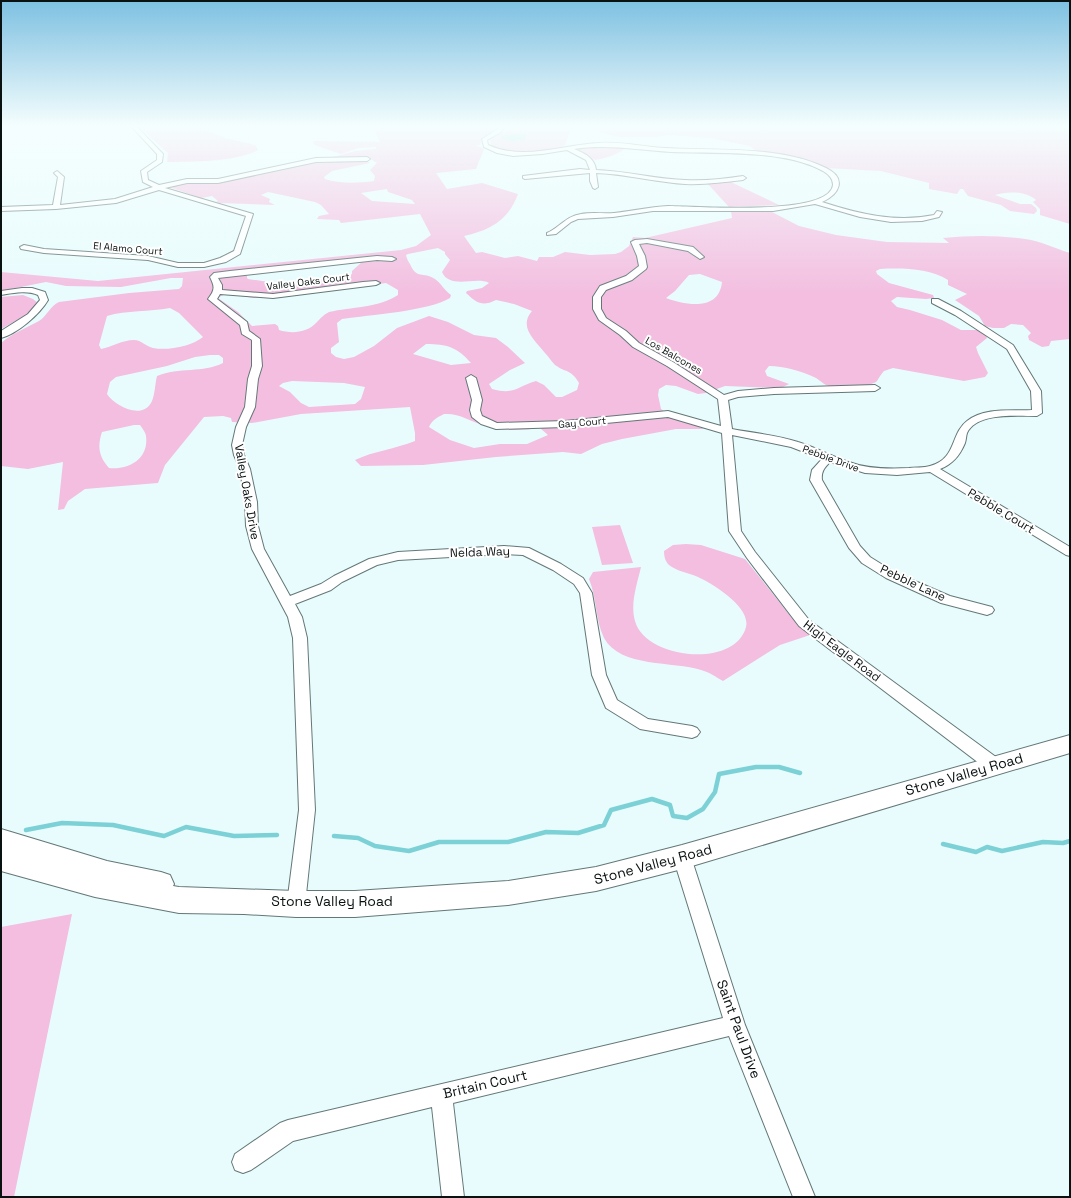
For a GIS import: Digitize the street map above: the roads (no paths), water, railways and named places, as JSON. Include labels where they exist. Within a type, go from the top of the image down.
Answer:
[{"type":"street","points":[[56,207],[60,182]]},
{"type":"street","points":[[147,182],[157,188]]},
{"type":"street","points":[[1,209],[56,207],[116,201],[157,188],[187,182],[212,182]]},
{"type":"street","points":[[593,182],[595,187]]},
{"type":"street","points":[[675,182],[714,182]]},
{"type":"street","points":[[549,234],[557,231],[567,220],[581,216],[616,215],[653,209],[782,208],[815,202],[833,192],[836,182]]},
{"type":"street","name":"El Alamo Court","points":[[24,247],[44,251],[148,258],[178,265],[204,265],[223,260],[237,252],[250,214],[235,212],[157,188]]},
{"type":"street","points":[[815,202],[852,214],[882,219],[925,219],[937,216],[939,212]]},
{"type":"street","name":"Los Balcones","points":[[700,258],[690,249],[647,241],[635,242],[641,256],[643,267],[629,278],[604,288],[597,297],[597,309],[602,320],[623,333],[636,345],[670,364],[723,398]]},
{"type":"street","name":"Valley Oaks Drive","points":[[296,904],[307,810],[300,638],[295,617],[258,549],[252,526],[251,502],[245,469],[238,455],[237,445],[241,427],[250,407],[253,379],[257,366],[256,339],[245,332],[244,324],[212,299],[218,292],[218,285],[214,277],[217,275],[369,258],[392,259]]},
{"type":"street","name":"Valley Oaks Court","points":[[218,292],[275,296],[376,283]]},
{"type":"street","points":[[1,293],[36,291],[42,294],[44,300],[34,314],[1,335]]},
{"type":"street","name":"Pebble Drive","points":[[727,431],[765,437],[794,444],[865,470],[881,472],[932,469],[952,457],[960,442],[962,433],[970,423],[979,418],[992,414],[1037,412],[1036,391],[1010,346],[958,312],[935,301]]},
{"type":"street","name":"Gay Court","points":[[471,378],[477,400],[475,410],[477,417],[496,426],[565,424],[668,414],[727,431]]},
{"type":"street","points":[[723,398],[738,394],[774,391],[875,388]]},
{"type":"street","name":"High Eagle Road","points":[[723,398],[735,531],[775,588],[804,623],[994,765]]},
{"type":"street","name":"Pebble Lane","points":[[829,458],[817,469],[815,475],[816,480],[859,554],[890,575],[932,594],[946,600],[986,610]]},
{"type":"street","name":"Pebble Court","points":[[932,469],[1070,552]]},
{"type":"street","name":"Nelda Way","points":[[287,602],[326,587],[338,579],[373,562],[398,556],[504,550],[525,551],[557,567],[579,581],[586,593],[599,675],[611,704],[645,725],[692,732]]},
{"type":"street","name":"Stone Valley Road","points":[[1,859],[95,885],[179,900],[222,900],[296,904],[355,904],[508,893],[596,879],[682,857],[1070,744]]},
{"type":"street","name":"Stone Valley Road","points":[[1,840],[107,873],[188,890],[222,900]]},
{"type":"street","name":"Saint Paul Drive","points":[[682,857],[736,1025],[804,1197]]},
{"type":"street","name":"Britain Court","points":[[243,1162],[288,1131],[736,1025]]},
{"type":"street","points":[[441,1094],[453,1197]]},
{"type":"waterway","points":[[334,836],[358,838],[375,846],[409,851],[439,842],[508,842],[546,832],[578,833],[604,825],[611,810],[652,799],[670,805],[673,816],[687,818],[703,809],[715,792],[719,774],[756,767],[779,767],[800,773]]},
{"type":"waterway","points":[[26,830],[62,823],[113,825],[164,836],[186,827],[234,836],[277,835]]},
{"type":"waterway","points":[[943,844],[976,852],[987,847],[1002,851],[1043,842],[1063,843],[1070,841]]}]
